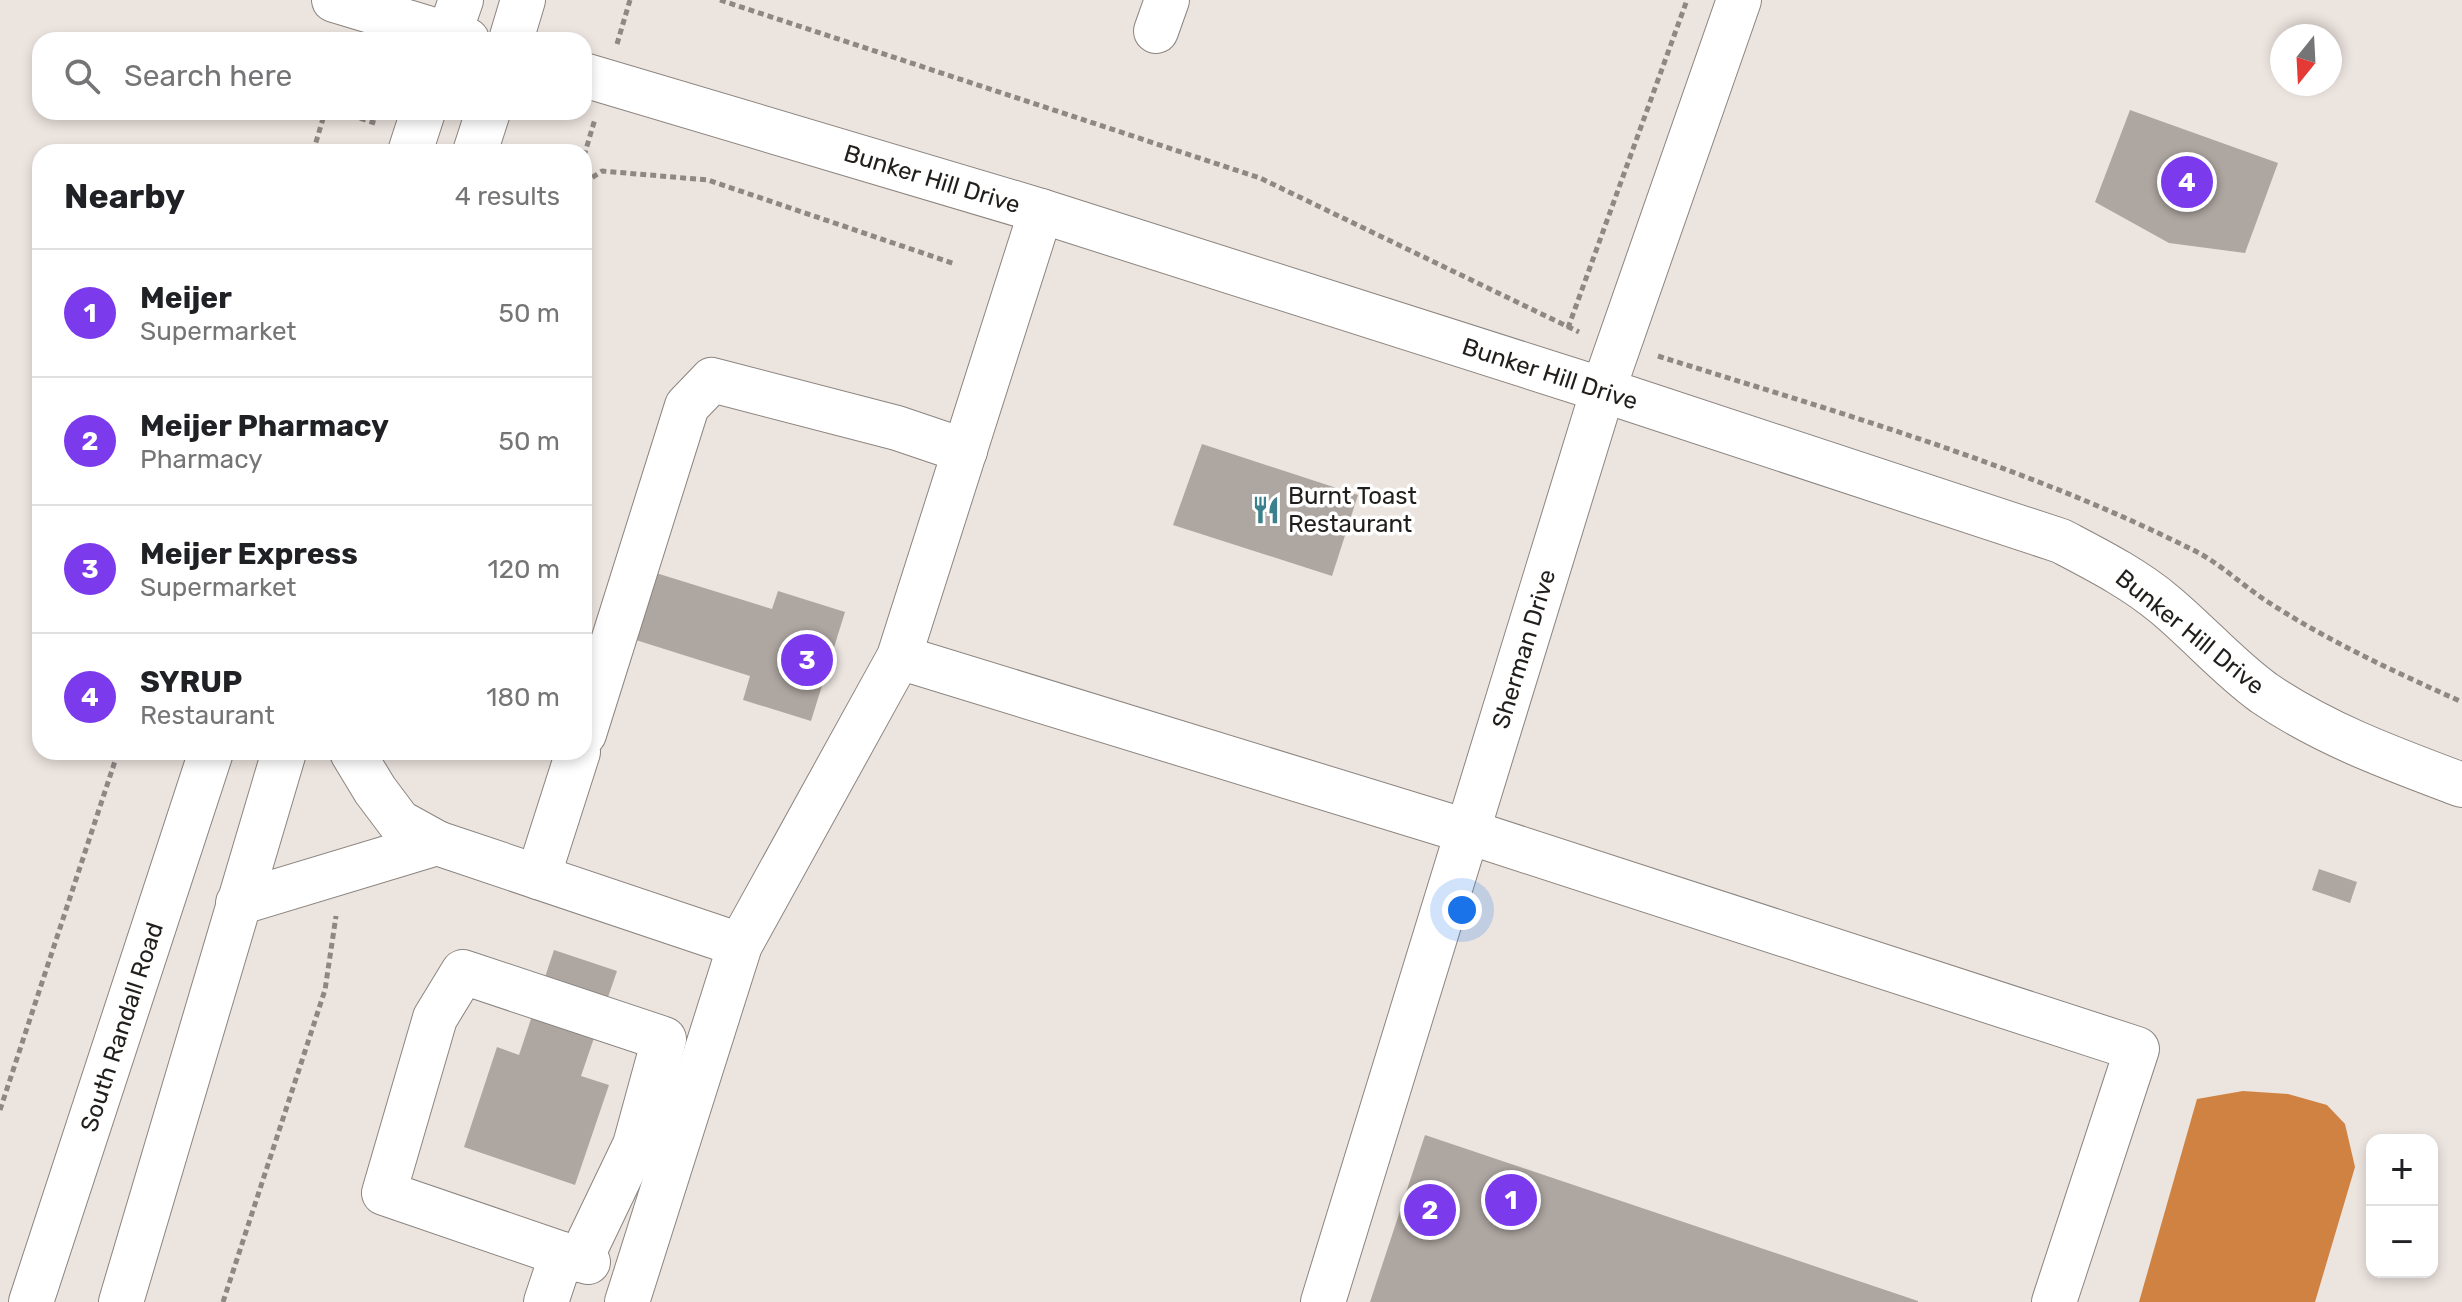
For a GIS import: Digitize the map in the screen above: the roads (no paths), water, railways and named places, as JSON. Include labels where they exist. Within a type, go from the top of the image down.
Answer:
[{"type":"street","points":[[334,0],[456,29]]},
{"type":"street","points":[[513,32],[523,0]]},
{"type":"street","name":"Sherman Drive","points":[[1323,1302],[1603,390],[1739,0]]},
{"type":"street","name":"Bunker Hill Drive","points":[[592,77],[1041,211],[1603,390],[2061,541],[2115,569],[2164,604],[2263,692],[2312,723],[2362,748],[2462,785]]},
{"type":"street","points":[[413,144],[420,120]]},
{"type":"street","points":[[478,144],[485,120]]},
{"type":"street","points":[[546,1302],[571,1257],[635,1145],[664,1039],[463,972],[435,1018],[384,1193],[571,1257],[630,1290],[740,945],[899,657],[1041,211]]},
{"type":"street","points":[[592,709],[687,406],[712,380],[897,428],[965,451]]},
{"type":"street","points":[[899,657],[1469,832],[2137,1049],[2054,1302]]},
{"type":"street","name":"South Randall Road","points":[[31,1302],[208,760]]},
{"type":"street","points":[[121,1302],[282,760]]},
{"type":"street","points":[[357,760],[399,822],[437,843],[740,945]]},
{"type":"street","points":[[538,877],[575,760]]},
{"type":"street","points":[[238,903],[437,843]]},
{"type":"place","name":"SYRUP","points":[[2187,182]]},
{"type":"place","name":"Burnt Toast Restaurant","points":[[1266,510]]},
{"type":"place","name":"Meijer Express","points":[[807,660]]},
{"type":"place","name":"Meijer","points":[[1511,1200]]},
{"type":"place","name":"Meijer Pharmacy","points":[[1430,1210]]}]
